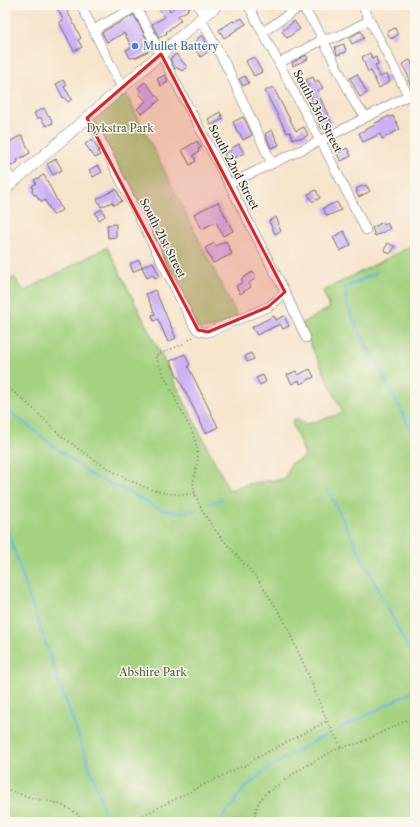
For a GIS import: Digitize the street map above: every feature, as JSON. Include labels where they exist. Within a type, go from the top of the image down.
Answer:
[{"type":"main road","points":[[9,186],[217,5]]},
{"type":"street","points":[[81,5],[122,88]]},
{"type":"street","points":[[198,5],[272,164]]},
{"type":"street","name":"South 23rd Street","points":[[248,5],[366,230]]},
{"type":"street","points":[[229,184],[320,141],[412,94],[362,5]]},
{"type":"street","points":[[95,32],[100,26],[135,6]]},
{"type":"street","name":"South 22nd Street","points":[[135,6],[285,292],[306,338]]},
{"type":"street","points":[[263,32],[301,6],[312,20],[356,105],[367,117]]},
{"type":"street","points":[[279,63],[322,40],[337,37],[370,20]]},
{"type":"street","name":"South 21st Street","points":[[87,118],[96,131],[191,319],[198,330]]},
{"type":"street","points":[[5,168],[9,186]]},
{"type":"street","points":[[198,330],[203,333],[208,332],[268,307],[285,292]]},
{"type":"path","points":[[198,330],[186,343],[156,356],[193,434],[198,459],[193,483],[195,494],[202,510],[212,526],[257,578],[284,618],[326,721],[342,748]]},
{"type":"path","points":[[5,386],[42,417],[59,434],[110,469],[149,489],[184,495],[195,494]]},
{"type":"path","points":[[260,822],[255,816],[258,803],[264,795],[297,771],[342,748],[360,743],[415,716]]},
{"type":"path","points":[[129,822],[247,764],[326,721]]},
{"type":"path","points":[[5,789],[69,809],[77,814],[84,822]]},
{"type":"highlighted area","points":[[161,54],[285,292],[268,307],[208,332],[198,330],[87,118]]},
{"type":"green space","name":"Dykstra Park","points":[[125,92],[238,318],[215,327],[199,329],[93,119]]},
{"type":"green space","name":"Abshire Park","points":[[415,244],[415,822],[5,822],[5,284],[14,277],[24,291],[107,247],[229,490],[247,484],[285,479],[291,463],[301,459],[305,454],[292,423],[293,420],[296,419],[305,424],[343,413],[307,337],[302,323],[330,308],[323,291]]},
{"type":"building","points":[[56,5],[64,5],[81,38],[78,40],[82,47],[74,51],[60,24],[63,20]]},
{"type":"building","points":[[156,5],[164,5],[170,11],[177,5],[192,6],[178,16],[181,20],[159,38],[152,24],[165,17]]},
{"type":"building","points":[[134,15],[152,49],[137,57],[130,58],[126,50],[132,47],[124,33],[107,42],[102,33]]},
{"type":"building","points":[[242,18],[246,24],[224,38],[219,30],[233,21],[234,22]]},
{"type":"building","points":[[294,21],[300,29],[287,38],[282,31]]},
{"type":"building","points":[[395,28],[398,35],[391,39],[387,32]]},
{"type":"building","points":[[361,31],[364,38],[352,44],[349,38]]},
{"type":"building","points":[[202,35],[206,41],[205,42],[211,49],[201,57],[193,47],[197,43],[195,41]]},
{"type":"building","points":[[344,44],[346,52],[337,55],[335,47]]},
{"type":"building","points":[[370,53],[372,59],[376,57],[378,64],[375,65],[380,77],[387,74],[390,81],[379,88],[371,71],[368,72],[362,57]]},
{"type":"building","points":[[176,54],[187,67],[182,71],[177,67],[175,69],[170,59]]},
{"type":"building","points":[[306,55],[308,59],[293,66],[292,63]]},
{"type":"building","points":[[254,57],[262,72],[254,76],[246,61]]},
{"type":"building","points":[[410,60],[415,69],[415,86],[412,87],[408,80],[410,79],[402,64]]},
{"type":"building","points":[[357,74],[367,93],[360,97],[350,78]]},
{"type":"building","points":[[165,75],[168,82],[161,86],[157,79]]},
{"type":"building","points":[[245,76],[249,83],[243,86],[239,79]]},
{"type":"building","points":[[313,77],[315,82],[318,80],[323,88],[317,91],[332,124],[322,129],[311,101],[313,100],[306,87],[309,86],[306,80]]},
{"type":"building","points":[[63,80],[67,85],[64,87],[72,99],[68,102],[64,97],[63,98],[56,84]]},
{"type":"building","points":[[145,82],[160,100],[142,114],[137,109],[146,101],[139,93],[141,91],[138,88]]},
{"type":"building","points":[[273,87],[296,131],[304,127],[308,135],[301,139],[293,139],[290,132],[287,133],[265,91]]},
{"type":"building","points":[[44,108],[53,123],[46,126],[40,117],[37,119],[34,113]]},
{"type":"building","points":[[220,112],[223,119],[211,125],[208,119]]},
{"type":"building","points":[[389,116],[393,116],[400,129],[382,139],[380,134],[363,142],[359,133]]},
{"type":"building","points":[[243,117],[252,135],[243,140],[233,122]]},
{"type":"building","points":[[272,130],[279,145],[271,148],[265,134]]},
{"type":"building","points":[[22,135],[30,153],[17,160],[18,162],[11,166],[5,154],[5,144]]},
{"type":"building","points":[[92,139],[100,155],[95,158],[85,144]]},
{"type":"building","points":[[197,141],[201,148],[198,149],[199,152],[193,155],[196,161],[190,165],[182,150]]},
{"type":"building","points":[[239,144],[244,153],[228,161],[224,154]]},
{"type":"building","points":[[347,148],[351,156],[341,161],[337,154]]},
{"type":"building","points":[[56,159],[62,170],[53,175],[47,164]]},
{"type":"building","points":[[98,165],[102,172],[93,177],[89,170]]},
{"type":"building","points":[[44,175],[62,210],[53,215],[45,200],[42,202],[40,199],[39,200],[36,194],[34,195],[32,190],[32,186],[36,183],[34,180]]},
{"type":"building","points":[[366,185],[370,191],[359,197],[356,189]]},
{"type":"building","points":[[116,189],[122,201],[114,205],[112,202],[101,207],[97,199]]},
{"type":"building","points":[[316,190],[320,198],[312,201],[308,194]]},
{"type":"building","points":[[218,202],[233,231],[223,236],[216,222],[202,229],[194,214]]},
{"type":"building","points":[[337,202],[341,210],[327,216],[323,208]]},
{"type":"building","points":[[102,209],[105,216],[99,220],[95,213]]},
{"type":"building","points":[[276,217],[281,231],[275,234],[269,221]]},
{"type":"building","points":[[383,222],[384,225],[387,223],[390,229],[375,236],[372,228]]},
{"type":"building","points":[[116,224],[116,237],[108,238],[107,225]]},
{"type":"building","points":[[344,231],[351,245],[340,251],[333,237]]},
{"type":"building","points":[[226,241],[232,254],[213,263],[205,248],[214,243],[216,246]]},
{"type":"building","points":[[388,243],[395,247],[390,254],[384,250]]},
{"type":"building","points":[[139,260],[142,267],[133,272],[130,264]]},
{"type":"building","points":[[153,262],[160,276],[155,278],[153,275],[147,278],[142,267]]},
{"type":"building","points":[[253,272],[256,278],[249,283],[251,287],[240,294],[236,286],[243,282],[241,279]]},
{"type":"building","points":[[155,290],[176,338],[168,342],[158,319],[154,321],[152,315],[155,314],[146,294]]},
{"type":"building","points":[[274,316],[276,320],[284,316],[289,326],[283,329],[280,324],[257,335],[252,327]]},
{"type":"building","points":[[251,353],[254,359],[247,362],[245,356]]},
{"type":"building","points":[[185,354],[190,365],[188,366],[218,427],[206,433],[170,361]]},
{"type":"building","points":[[310,369],[314,377],[300,384],[299,380],[292,384],[287,375],[296,371],[298,375]]},
{"type":"building","points":[[263,375],[266,382],[260,385],[256,378]]},
{"type":"waterway","points":[[377,272],[345,288],[346,302],[353,319],[415,437]]},
{"type":"waterway","points":[[5,408],[94,477],[123,489],[160,509],[178,513],[195,510]]},
{"type":"waterway","points":[[327,490],[415,660]]},
{"type":"waterway","points":[[210,503],[223,499]]},
{"type":"waterway","points":[[5,523],[105,815]]},
{"type":"waterway","points":[[340,728],[415,690]]},
{"type":"waterway","points":[[220,822],[227,811],[235,804],[237,797],[267,769],[326,735]]},
{"type":"place","name":"Mullet Battery","points":[[135,46]]}]
